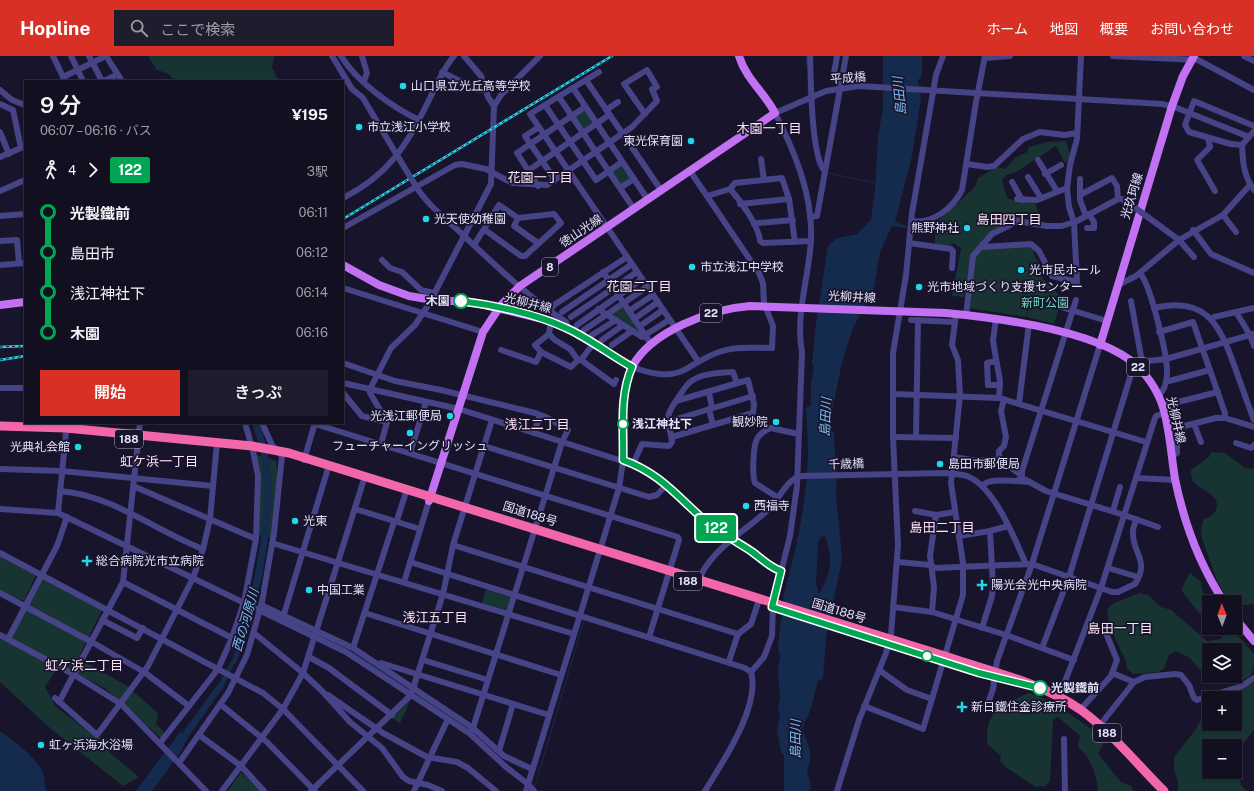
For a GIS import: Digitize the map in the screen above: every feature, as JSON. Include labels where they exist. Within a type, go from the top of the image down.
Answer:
[{"type":"highway","name":"国道188号","points":[[0,426],[66,428],[138,438],[274,452],[364,478],[1040,688],[1059,697],[1100,725],[1164,791]]},
{"type":"highway","name":"国道188号","points":[[0,431],[66,428]]},
{"type":"highway","name":"国道188号","points":[[698,582],[758,603],[775,606]]},
{"type":"main road","points":[[739,56],[746,75],[767,100],[775,113]]},
{"type":"main road","name":"光玖珂線","points":[[1100,345],[1172,106],[1191,57]]},
{"type":"main road","name":"徳山光線","points":[[430,499],[483,332],[498,308],[520,286],[775,113]]},
{"type":"main road","name":"光柳井線","points":[[344,266],[379,284],[409,296],[426,299],[476,303],[551,321],[567,328],[632,367],[636,359],[651,344],[675,330],[693,320],[719,310],[735,307],[806,307],[897,311],[955,318],[966,315],[996,318],[1029,324],[1100,345],[1140,364],[1158,396],[1163,410],[1176,480],[1192,540],[1202,564],[1220,595]]},
{"type":"main road","points":[[0,305],[24,302]]},
{"type":"main road","points":[[1242,626],[1254,641]]},
{"type":"street","points":[[54,56],[64,79],[104,57],[121,80]]},
{"type":"street","points":[[71,56],[83,80]]},
{"type":"street","points":[[89,56],[102,80]]},
{"type":"street","points":[[332,56],[352,89],[363,98],[415,184],[430,205],[549,311],[566,322],[567,328]]},
{"type":"street","points":[[341,56],[364,81],[395,107],[419,120]]},
{"type":"street","points":[[362,56],[367,73],[364,81]]},
{"type":"street","points":[[344,197],[376,178],[393,162],[406,144],[442,72],[454,56]]},
{"type":"street","points":[[382,260],[390,268],[402,272],[421,290],[434,294],[489,190],[493,172],[494,106],[481,76],[464,56]]},
{"type":"street","points":[[494,106],[501,95],[540,56]]},
{"type":"street","points":[[810,56],[812,96],[819,159],[820,165],[824,170]]},
{"type":"street","points":[[833,79],[837,56]]},
{"type":"street","points":[[810,217],[817,216],[824,170],[842,87],[846,56]]},
{"type":"street","points":[[837,791],[864,706],[879,670],[887,641],[893,607],[898,562],[892,473],[893,352],[897,311],[909,243],[931,91],[943,56]]},
{"type":"street","points":[[912,221],[932,220],[958,198],[962,190],[967,164],[977,94],[985,57],[1010,56]]},
{"type":"street","points":[[982,246],[1030,244],[1039,251],[1052,276],[1077,282],[1074,222],[1069,206],[1067,188],[1077,133],[1081,56]]},
{"type":"street","points":[[1113,56],[1191,57],[1254,90]]},
{"type":"street","points":[[1244,56],[1254,61]]},
{"type":"street","points":[[344,227],[415,184],[455,165],[472,166],[493,172],[512,183],[538,186],[547,185],[622,133],[645,114],[657,100],[652,89],[657,87],[647,70],[624,84],[645,114]]},
{"type":"street","points":[[442,72],[475,89],[486,90]]},
{"type":"street","points":[[599,72],[530,114],[658,302],[675,330],[698,361]]},
{"type":"street","points":[[105,80],[114,76]]},
{"type":"street","points":[[586,80],[661,190]]},
{"type":"street","name":"平成橋","points":[[775,113],[812,96],[842,87],[931,91],[1172,106],[1249,137]]},
{"type":"street","points":[[573,88],[648,200]]},
{"type":"street","points":[[0,90],[12,100],[24,105]]},
{"type":"street","points":[[559,97],[634,209]]},
{"type":"street","points":[[8,107],[12,100]]},
{"type":"street","points":[[1242,145],[1208,138],[1189,132],[1185,125],[1194,101],[1254,126]]},
{"type":"street","points":[[529,170],[597,124],[618,102]]},
{"type":"street","points":[[0,104],[8,107],[14,113],[14,124],[17,128],[21,148],[0,157]]},
{"type":"street","points":[[545,105],[596,180],[608,170],[622,162]]},
{"type":"street","points":[[538,186],[517,153],[585,106]]},
{"type":"street","points":[[751,672],[764,658],[768,650],[773,628],[781,571],[790,536],[799,476],[798,434],[802,352],[800,335],[806,307],[811,241],[810,217],[802,178],[793,151],[775,113]]},
{"type":"street","points":[[539,127],[525,136],[555,180]]},
{"type":"street","points":[[1118,284],[1140,273],[1178,240],[1193,230],[1215,221],[1252,187],[1243,169],[1242,145],[1254,131]]},
{"type":"street","points":[[0,132],[9,154]]},
{"type":"street","points":[[967,164],[987,167],[994,166],[1021,140],[1040,132],[1064,135],[1077,133]]},
{"type":"street","points":[[1208,138],[1210,147],[1197,160],[1216,191]]},
{"type":"street","points":[[761,159],[764,180]]},
{"type":"street","points":[[1038,160],[1045,174],[1057,191]]},
{"type":"street","points":[[1045,174],[1061,165]]},
{"type":"street","points":[[526,791],[611,516],[618,488],[623,460],[623,404],[627,378],[632,367],[654,374],[678,373],[698,361],[730,349],[772,348],[773,326],[765,306],[763,283],[759,273],[690,171]]},
{"type":"street","points":[[707,196],[730,189],[735,183],[782,178],[789,199],[795,242]]},
{"type":"street","points":[[1028,178],[1041,198]]},
{"type":"street","points":[[1080,195],[1112,178],[1117,186],[1118,199]]},
{"type":"street","points":[[620,188],[634,179]]},
{"type":"street","points":[[1080,179],[1080,195],[1088,215],[1094,222],[1094,228],[1087,228]]},
{"type":"street","points":[[0,191],[24,180]]},
{"type":"street","points":[[1012,182],[1019,200],[1033,201],[1067,188]]},
{"type":"street","points":[[730,189],[760,233],[760,241],[764,243],[811,241]]},
{"type":"street","points":[[740,204],[789,199]]},
{"type":"street","points":[[966,315],[972,260],[982,246],[997,230],[1018,221],[1057,227],[1074,222],[1118,199],[1122,199],[1178,240],[1194,257]]},
{"type":"street","points":[[474,245],[485,230],[499,205],[518,218],[554,214],[561,223],[525,256],[521,256],[485,230]]},
{"type":"street","points":[[0,216],[24,214]]},
{"type":"street","points":[[1223,215],[1236,232]]},
{"type":"street","points":[[518,218],[514,226],[538,243]]},
{"type":"street","points":[[754,224],[793,220]]},
{"type":"street","points":[[1193,230],[1210,254],[1254,272]]},
{"type":"street","points":[[0,241],[17,240],[22,263],[0,265]]},
{"type":"street","points":[[909,243],[951,249],[953,251],[952,268]]},
{"type":"street","points":[[549,311],[554,305],[627,257]]},
{"type":"street","points":[[562,312],[632,264]]},
{"type":"street","points":[[604,272],[651,344]]},
{"type":"street","points":[[571,317],[637,272]]},
{"type":"street","points":[[1140,273],[1154,308],[1166,359],[1166,380],[1162,393],[1158,396]]},
{"type":"street","points":[[577,325],[642,279]]},
{"type":"street","points":[[581,287],[598,309],[642,337],[670,320]]},
{"type":"street","points":[[584,330],[647,287]]},
{"type":"street","points":[[344,288],[483,332]]},
{"type":"street","points":[[629,311],[653,295]]},
{"type":"street","points":[[1020,478],[1076,300]]},
{"type":"street","points":[[1131,301],[1140,364]]},
{"type":"street","points":[[634,318],[658,302]]},
{"type":"street","points":[[381,444],[387,422],[370,393],[370,389],[392,348],[415,326],[429,304]]},
{"type":"street","points":[[1154,308],[1187,305],[1198,310],[1217,325],[1226,341],[1254,420]]},
{"type":"street","points":[[1062,307],[1107,321]]},
{"type":"street","points":[[1214,317],[1254,308]]},
{"type":"street","points":[[640,326],[663,310]]},
{"type":"street","points":[[1236,312],[1252,334],[1254,346]]},
{"type":"street","points":[[864,706],[923,729],[963,595],[963,568],[952,496],[952,474],[960,395],[958,360],[952,345],[955,318],[911,320]]},
{"type":"street","points":[[996,318],[993,341],[1000,385],[1001,411],[1006,437],[1004,446],[999,451],[999,459]]},
{"type":"street","points":[[592,335],[616,320]]},
{"type":"street","points":[[916,437],[918,320]]},
{"type":"street","points":[[551,321],[549,334],[535,345],[541,352],[571,367],[580,360],[593,344]]},
{"type":"street","points":[[1159,332],[1193,322],[1226,413],[1225,418]]},
{"type":"street","points":[[1019,403],[1029,324]]},
{"type":"street","points":[[602,340],[623,325]]},
{"type":"street","points":[[612,345],[632,331]]},
{"type":"street","points":[[549,334],[555,340],[570,348],[580,360],[614,384],[616,380]]},
{"type":"street","points":[[1042,648],[1068,577],[1132,371],[1140,364],[1166,359],[1252,334]]},
{"type":"street","points":[[986,709],[993,689],[996,661],[1054,493],[1100,345]]},
{"type":"street","points":[[501,350],[536,362],[541,352]]},
{"type":"street","points":[[996,361],[987,363],[988,385],[1000,385]]},
{"type":"street","points":[[344,362],[395,381],[540,415],[568,430],[562,442],[484,695],[471,731]]},
{"type":"street","points":[[1166,380],[1169,381],[1210,370]]},
{"type":"street","points":[[633,464],[642,444],[669,446],[672,442],[667,422],[670,409],[690,382],[697,378],[716,373],[733,372],[737,383]]},
{"type":"street","points":[[672,438],[753,413],[754,404],[748,380],[676,401]]},
{"type":"street","points":[[344,383],[459,409],[534,434],[623,460],[641,467],[666,485],[703,518],[731,539],[752,552],[769,566],[781,571]]},
{"type":"street","points":[[0,388],[24,388]]},
{"type":"street","points":[[708,392],[713,425]]},
{"type":"street","points":[[1059,697],[1102,588],[1154,418],[1173,404],[1218,392]]},
{"type":"street","points":[[344,394],[362,416],[387,422]]},
{"type":"street","points":[[893,394],[960,395],[1001,398],[1146,442]]},
{"type":"street","points":[[667,422],[752,396]]},
{"type":"street","points":[[410,453],[426,402]]},
{"type":"street","points":[[1171,457],[1177,453],[1177,437],[1180,427],[1173,404]]},
{"type":"street","points":[[534,434],[540,415]]},
{"type":"street","points":[[1180,427],[1216,418],[1225,418],[1254,427]]},
{"type":"street","points":[[220,704],[262,737],[313,790],[392,715],[412,692],[418,675],[443,594],[446,573],[453,545],[492,420]]},
{"type":"street","points":[[140,424],[123,582],[73,674],[57,700],[97,734],[144,672],[193,578],[203,550],[210,520],[217,445]]},
{"type":"street","points":[[162,746],[189,706],[218,669],[249,605],[256,539],[258,476],[255,449],[245,424]]},
{"type":"street","points":[[177,761],[199,735],[220,704],[247,655],[261,608],[272,543],[274,452],[262,424]]},
{"type":"street","points":[[304,460],[314,424]]},
{"type":"street","points":[[317,424],[678,537],[679,540],[649,637]]},
{"type":"street","points":[[1194,424],[1201,442]]},
{"type":"street","points":[[58,513],[66,428]]},
{"type":"street","points":[[777,497],[755,483],[752,475],[756,442],[762,433],[772,428],[798,434]]},
{"type":"street","points":[[893,437],[956,438]]},
{"type":"street","points":[[1236,443],[1247,448],[1251,448],[1254,445]]},
{"type":"street","points":[[484,446],[651,497],[657,495],[666,485]]},
{"type":"street","points":[[954,457],[977,461],[999,459],[1020,478],[1037,487],[1158,527]]},
{"type":"street","points":[[284,614],[328,467]]},
{"type":"street","points":[[0,469],[62,471],[213,486]]},
{"type":"street","name":"千歳橋","points":[[799,476],[892,473],[952,474],[967,476],[982,486]]},
{"type":"street","points":[[698,582],[718,552],[731,539],[736,538],[763,514],[774,503],[777,497],[799,476]]},
{"type":"street","points":[[222,791],[283,709],[303,673],[364,478]]},
{"type":"street","points":[[1020,478],[985,482],[982,486],[991,496],[1029,564]]},
{"type":"street","points":[[1136,478],[1176,480]]},
{"type":"street","points":[[134,486],[256,539]]},
{"type":"street","points":[[1113,511],[1120,487]]},
{"type":"street","points":[[60,491],[76,492],[131,513],[203,550]]},
{"type":"street","points":[[353,648],[394,522],[397,520],[406,491]]},
{"type":"street","points":[[404,582],[430,499]]},
{"type":"street","points":[[0,509],[58,513],[249,605],[284,614],[353,648],[375,661],[412,692],[448,719],[471,731],[506,767],[528,784],[534,791]]},
{"type":"street","points":[[355,509],[420,529]]},
{"type":"street","points":[[915,511],[936,515],[955,512]]},
{"type":"street","points":[[932,612],[934,587],[930,556],[936,515]]},
{"type":"street","points":[[8,639],[57,546],[67,517]]},
{"type":"street","points":[[898,562],[930,565],[935,568],[1029,564],[1102,588],[1104,590],[1118,592],[1135,584],[1138,577],[1141,561],[1132,535],[1136,519]]},
{"type":"street","points":[[958,536],[990,531],[1008,526]]},
{"type":"street","points":[[982,628],[992,596],[990,531]]},
{"type":"street","points":[[272,543],[574,634]]},
{"type":"street","points":[[453,545],[738,634]]},
{"type":"street","points":[[0,553],[263,693],[283,709],[363,791]]},
{"type":"street","points":[[410,562],[729,662],[751,672],[754,690],[747,711],[732,746],[704,791]]},
{"type":"street","points":[[1108,568],[1138,577]]},
{"type":"street","points":[[123,582],[232,638]]},
{"type":"street","points":[[0,593],[25,605],[144,672],[189,706]]},
{"type":"street","points":[[729,662],[738,634],[751,624],[758,603]]},
{"type":"street","points":[[893,607],[932,612],[1006,635],[1074,660]]},
{"type":"street","points":[[261,608],[346,652],[412,692],[499,750],[504,756],[532,769]]},
{"type":"street","points":[[365,614],[561,675]]},
{"type":"street","points":[[102,620],[137,638],[142,628]]},
{"type":"street","points":[[1080,710],[1112,673],[1117,660],[1106,633],[1088,626]]},
{"type":"street","points":[[254,633],[303,673],[323,692],[350,722],[385,752],[404,777],[418,784],[428,785],[442,791]]},
{"type":"street","points":[[0,635],[73,674],[120,704],[206,791]]},
{"type":"street","points":[[309,657],[329,668],[392,715]]},
{"type":"street","points":[[423,660],[488,680]]},
{"type":"street","points":[[375,661],[549,715]]},
{"type":"street","points":[[879,670],[898,685],[932,699]]},
{"type":"street","points":[[1112,673],[1134,682]]},
{"type":"street","points":[[1100,725],[1134,682],[1145,677],[1175,674],[1180,675],[1189,685],[1194,698],[1197,700],[1242,686],[1254,678]]},
{"type":"street","points":[[323,692],[377,729],[430,757],[457,762],[468,768],[496,791]]},
{"type":"street","points":[[499,750],[513,704]]},
{"type":"street","points":[[414,791],[448,719]]},
{"type":"street","points":[[199,735],[241,766],[264,791]]},
{"type":"street","points":[[1064,739],[1066,767],[1065,791]]},
{"type":"green space","points":[[148,56],[274,56],[272,68],[278,80],[175,80],[167,73],[157,70]]},
{"type":"green space","points":[[584,108],[595,123],[583,130],[573,116]]},
{"type":"green space","name":"新町公園","points":[[1066,141],[1071,158],[1065,163],[1056,146],[1016,172],[1006,175],[1002,181],[1007,198],[1019,202],[1035,202],[1039,213],[1038,221],[1025,217],[1015,219],[1014,225],[1009,230],[992,231],[984,248],[1032,248],[1036,259],[1034,274],[1037,258],[1043,279],[1062,298],[1054,324],[1027,317],[1031,295],[1026,317],[968,308],[971,257],[964,297],[952,296],[961,248],[953,243],[949,246],[935,244],[935,233],[939,220],[975,187],[978,178],[997,167],[1005,169],[1015,158],[1027,152],[1029,147],[1047,142]]},
{"type":"green space","points":[[621,163],[632,179],[621,186],[611,170]]},
{"type":"green space","points":[[623,305],[643,334],[609,315]]},
{"type":"green space","points":[[1211,452],[1225,453],[1244,467],[1252,469],[1254,467],[1254,604],[1242,605],[1242,595],[1226,595],[1218,583],[1202,539],[1201,528],[1204,519],[1208,518],[1214,513],[1217,503],[1212,495],[1193,481],[1191,470],[1209,457]]},
{"type":"green space","points":[[257,455],[276,461],[278,482],[271,537],[262,538],[258,533]]},
{"type":"green space","points":[[0,556],[36,575],[24,601],[0,590]]},
{"type":"green space","points":[[1190,573],[1201,582],[1204,595],[1202,595],[1202,614],[1199,613],[1181,590]]},
{"type":"green space","points":[[43,578],[102,610],[78,658],[127,686],[158,713],[156,724],[165,733],[162,739],[106,689],[60,664],[45,687],[56,707],[96,737],[106,739],[110,753],[139,777],[123,786],[50,728],[0,682],[0,639],[8,643]]},
{"type":"green space","points":[[486,589],[511,597],[506,611],[482,603]]},
{"type":"green space","points":[[1140,593],[1148,595],[1161,607],[1171,610],[1207,641],[1221,639],[1223,635],[1237,635],[1254,654],[1252,674],[1242,680],[1242,643],[1202,643],[1202,670],[1200,670],[1190,658],[1176,651],[1169,655],[1164,669],[1158,672],[1133,674],[1127,668],[1125,659],[1110,628],[1107,609],[1114,603]]},
{"type":"green space","points":[[1254,682],[1254,730],[1242,745],[1242,739],[1202,739],[1202,779],[1240,779],[1241,786],[1247,791],[1178,791],[1178,781],[1174,770],[1174,757],[1196,729],[1200,721],[1202,721],[1202,731],[1242,731],[1242,691],[1239,691]]},
{"type":"green space","points":[[1029,693],[1051,701],[1100,735],[1103,743],[1098,754],[1121,782],[1131,786],[1133,791],[1098,791],[1096,779],[1090,762],[1083,751],[1078,747],[1080,736],[1058,717],[1053,720],[1050,781],[1045,786],[1036,787],[1007,768],[1000,761],[1001,756],[987,744],[989,723],[997,710]]},
{"type":"green space","points":[[410,701],[400,723],[392,718]]},
{"type":"green space","points":[[241,772],[261,791],[228,791]]},
{"type":"water","name":"島田川","points":[[883,56],[922,56],[922,76],[918,80],[921,98],[912,156],[895,222],[907,226],[906,228],[892,226],[880,252],[874,288],[853,328],[842,362],[830,422],[830,429],[834,432],[835,456],[837,457],[836,496],[842,556],[826,638],[823,678],[818,681],[810,711],[802,728],[810,750],[810,761],[807,771],[811,786],[809,791],[784,791],[784,755],[781,752],[777,731],[780,716],[778,707],[780,699],[778,670],[780,657],[778,648],[780,626],[785,602],[783,597],[796,544],[806,490],[808,437],[806,408],[811,405],[811,383],[814,367],[812,364],[816,324],[828,245],[838,238],[857,234],[871,220],[875,191],[878,137],[883,108]],"holes":[[[825,536],[829,552],[830,566],[827,579],[819,594],[816,584],[818,542],[821,537]]]},
{"type":"water","points":[[249,608],[252,610],[247,635],[236,663],[234,664],[224,686],[185,742],[182,750],[152,791],[136,791],[180,732],[182,733],[221,680],[232,660]]},
{"type":"water","points":[[0,731],[18,744],[36,761],[43,773],[47,791],[0,791]]},
{"type":"waterway","points":[[806,56],[807,65]]},
{"type":"waterway","points":[[808,87],[808,92]]},
{"type":"waterway","points":[[816,157],[817,165],[821,171]]},
{"type":"waterway","points":[[828,173],[875,183]]},
{"type":"waterway","name":"西の河原川","points":[[250,612],[264,542],[268,492],[262,444],[255,424]]},
{"type":"waterway","points":[[535,786],[584,620]]},
{"type":"waterway","points":[[320,636],[354,653],[408,689]]},
{"type":"waterway","points":[[417,695],[452,717]]},
{"type":"waterway","points":[[514,764],[524,770]]},
{"type":"railway","points":[[344,218],[612,56]]},
{"type":"railway","points":[[0,347],[24,346]]},
{"type":"railway","points":[[0,360],[24,356]]},
{"type":"bus line","name":"122","points":[[461,301],[476,303],[551,321],[567,328],[632,367],[627,378],[624,391],[623,460],[641,467],[656,476],[703,518],[731,539],[752,552],[769,566],[781,571],[772,607],[979,673],[1040,688]]},
{"type":"place","name":"山口県立光丘高等学校","points":[[403,86]]},
{"type":"place","name":"市立浅江小学校","points":[[359,127]]},
{"type":"place","name":"東光保育園","points":[[691,141]]},
{"type":"place","name":"光天使幼稚園","points":[[426,219]]},
{"type":"place","name":"熊野神社","points":[[967,228]]},
{"type":"place","name":"市立浅江中学校","points":[[692,267]]},
{"type":"place","name":"光市民ホール","points":[[1021,270]]},
{"type":"place","name":"光市地域づくり支援センター","points":[[919,287]]},
{"type":"place","name":"木園","points":[[461,301]]},
{"type":"place","name":"光浅江郵便局","points":[[450,416]]},
{"type":"place","name":"観妙院","points":[[776,422]]},
{"type":"place","name":"浅江神社下","points":[[623,424]]},
{"type":"place","name":"フューチャーイングリッシュ","points":[[410,433]]},
{"type":"place","name":"光典礼会館","points":[[78,447]]},
{"type":"place","name":"島田市郵便局","points":[[940,464]]},
{"type":"place","name":"西福寺","points":[[746,506]]},
{"type":"place","name":"光東","points":[[295,521]]},
{"type":"place","name":"総合病院光市立病院","points":[[87,561]]},
{"type":"place","name":"陽光会光中央病院","points":[[982,585]]},
{"type":"place","name":"中国工業","points":[[309,590]]},
{"type":"place","name":"光製鐵前","points":[[1040,688]]},
{"type":"place","name":"新日鐵住金診療所","points":[[962,707]]},
{"type":"place","name":"虹ヶ浜海水浴場","points":[[41,745]]},
{"type":"district","name":"木園一丁目","points":[[769,128]]},
{"type":"district","name":"花園一丁目","points":[[540,177]]},
{"type":"district","name":"島田四丁目","points":[[1009,219]]},
{"type":"district","name":"花園二丁目","points":[[639,286]]},
{"type":"district","name":"浅江二丁目","points":[[537,424]]},
{"type":"district","name":"虹ケ浜一丁目","points":[[159,461]]},
{"type":"district","name":"島田二丁目","points":[[942,527]]},
{"type":"district","name":"浅江五丁目","points":[[435,617]]},
{"type":"district","name":"島田一丁目","points":[[1120,628]]},
{"type":"district","name":"虹ケ浜二丁目","points":[[84,665]]}]
